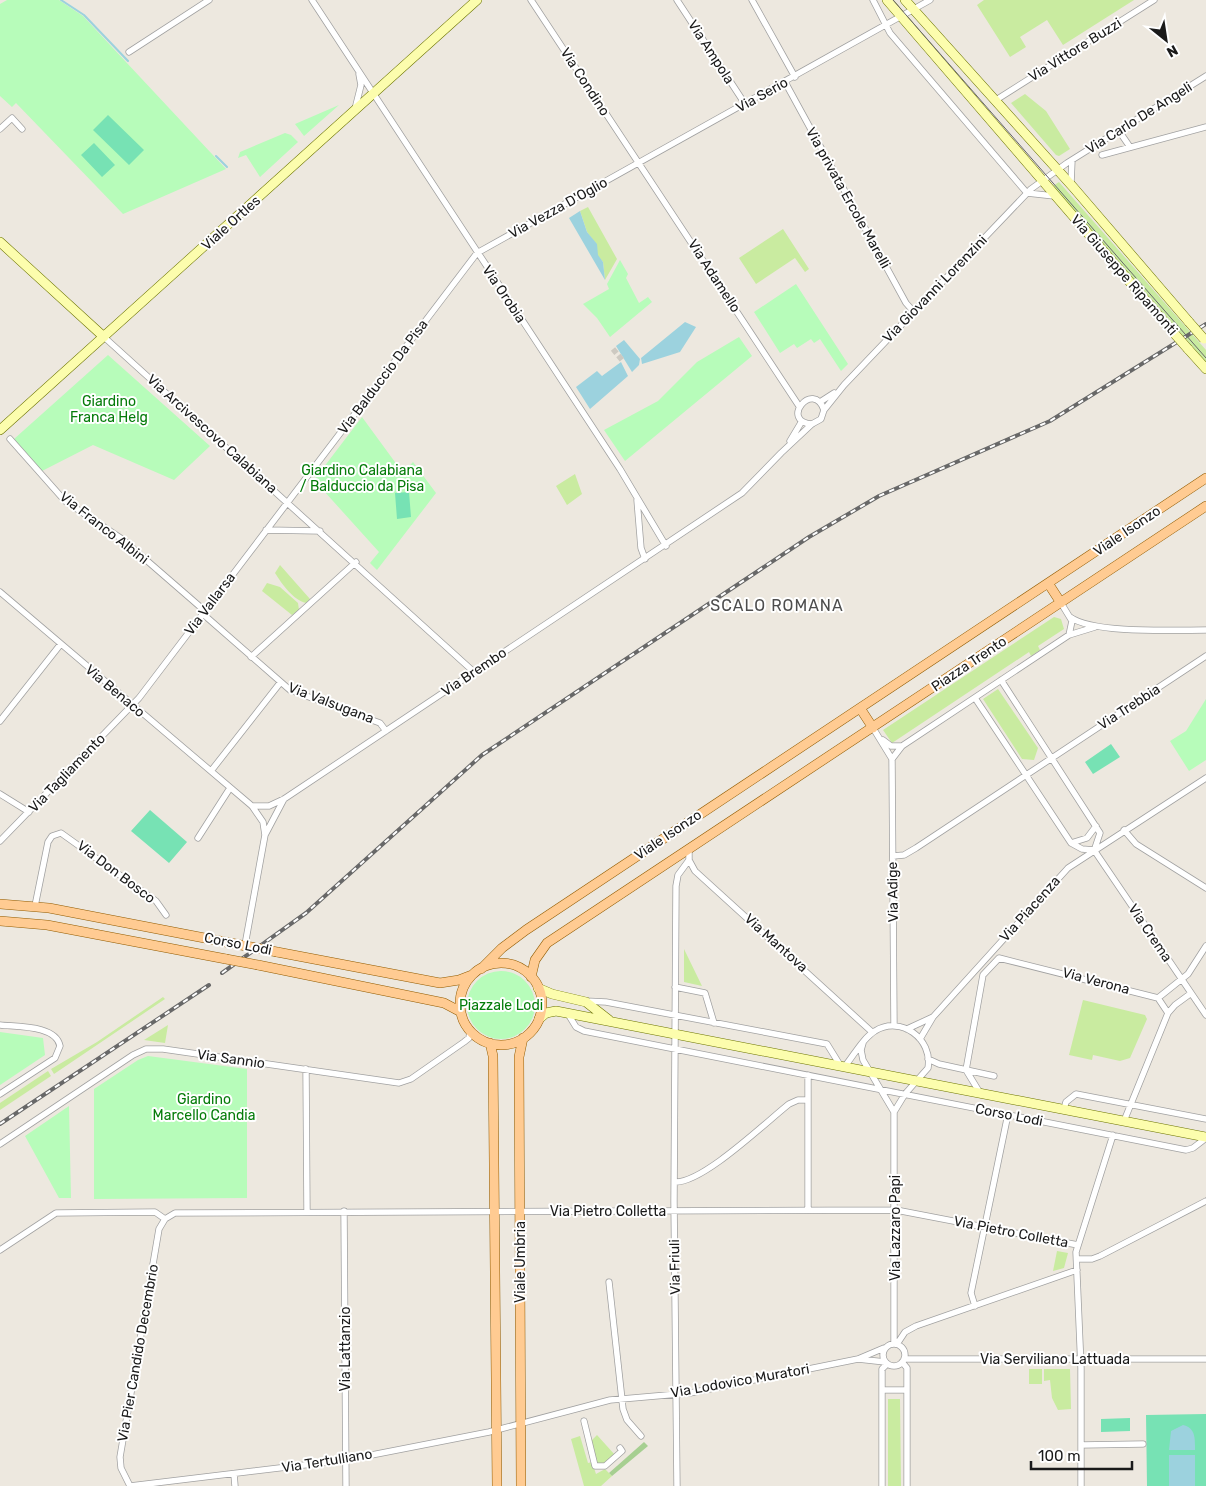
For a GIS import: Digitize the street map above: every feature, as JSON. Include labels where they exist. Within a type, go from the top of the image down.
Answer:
[{"type":"main road","name":"Viale Isonzo","points":[[1048,583],[1206,478]]},
{"type":"main road","name":"Viale Isonzo","points":[[1061,603],[1206,506]]},
{"type":"main road","points":[[1048,583],[1061,603]]},
{"type":"main road","name":"Piazza Trento","points":[[860,708],[1048,583]]},
{"type":"main road","name":"Piazza Trento","points":[[874,728],[1061,603]]},
{"type":"main road","name":"Viale Isonzo","points":[[478,971],[502,948],[526,930],[860,708]]},
{"type":"main road","points":[[860,708],[874,728]]},
{"type":"main road","name":"Viale Isonzo","points":[[531,977],[533,964],[538,953],[547,943],[874,728]]},
{"type":"main road","name":"Corso Lodi","points":[[0,904],[35,906],[440,983],[458,980],[478,971]]},
{"type":"main road","name":"Corso Lodi","points":[[0,921],[55,927],[258,965],[451,1005],[461,1012]]},
{"type":"main road","points":[[508,964],[519,968],[531,977],[538,988],[542,1003],[539,1018],[533,1030],[514,1043],[501,1045],[479,1039],[470,1031],[461,1012],[463,989],[478,971],[492,965],[508,964]]},
{"type":"main road","name":"Viale Umbria","points":[[521,1486],[519,1057],[523,1038]]},
{"type":"main road","name":"Viale Umbria","points":[[490,1043],[493,1056],[497,1486]]},
{"type":"street","points":[[130,52],[209,0]]},
{"type":"street","name":"Via Orobia","points":[[312,0],[635,493],[666,546]]},
{"type":"street","name":"Viale Ortles","points":[[462,16],[469,0]]},
{"type":"street","name":"Viale Ortles","points":[[0,430],[462,16],[477,0]]},
{"type":"street","name":"Via Condino","points":[[532,0],[639,163]]},
{"type":"street","name":"Via Ampola","points":[[676,0],[745,104]]},
{"type":"street","points":[[752,0],[795,77]]},
{"type":"street","points":[[873,0],[886,26],[1027,193],[1058,198]]},
{"type":"street","name":"Via Giuseppe Ripamonti","points":[[887,0],[1206,369]]},
{"type":"street","name":"Via Giuseppe Ripamonti","points":[[905,0],[1073,187],[1205,341]]},
{"type":"street","points":[[886,26],[930,0]]},
{"type":"street","name":"Via Vittore Buzzi","points":[[996,100],[1154,0]]},
{"type":"street","name":"Via Serio","points":[[639,163],[886,26]]},
{"type":"street","points":[[354,112],[361,85],[359,72]]},
{"type":"street","name":"Via Carlo De Angeli","points":[[1057,170],[1206,76]]},
{"type":"street","name":"Via privata Ercole Marelli","points":[[785,82],[906,303],[914,312]]},
{"type":"street","points":[[0,129],[12,118],[22,129]]},
{"type":"street","points":[[1102,155],[1206,127]]},
{"type":"street","points":[[1120,131],[1130,147]]},
{"type":"street","name":"Via Carlo De Angeli","points":[[1072,160],[1070,175],[1073,187]]},
{"type":"street","name":"Via Vezza D'Oglio","points":[[477,253],[639,163]]},
{"type":"street","name":"Via Adamello","points":[[639,163],[788,389]]},
{"type":"street","points":[[1042,180],[1057,170]]},
{"type":"street","name":"Via Giovanni Lorenzini","points":[[666,546],[742,493],[781,452],[812,424],[821,419],[824,410],[844,385],[1027,193],[1042,180]]},
{"type":"street","points":[[0,242],[104,337]]},
{"type":"street","name":"Via Balduccio Da Pisa","points":[[288,502],[477,253]]},
{"type":"street","name":"Via Arcivescovo Calabiana","points":[[104,337],[356,562],[474,672]]},
{"type":"street","name":"Via Giovanni Lorenzini","points":[[820,402],[844,385]]},
{"type":"street","points":[[788,389],[805,401]]},
{"type":"street","points":[[788,389],[799,406],[798,414],[802,421],[812,424]]},
{"type":"street","points":[[799,406],[805,401],[812,399],[820,402],[824,410]]},
{"type":"street","name":"Via Giovanni Lorenzini","points":[[781,452],[796,433],[802,421]]},
{"type":"street","name":"Via Franco Albini","points":[[10,440],[65,500],[122,539],[204,612]]},
{"type":"street","points":[[635,493],[641,530],[641,548],[645,559]]},
{"type":"street","name":"Via Vallarsa","points":[[133,705],[288,502]]},
{"type":"street","points":[[641,530],[646,527],[655,529]]},
{"type":"street","points":[[266,530],[320,531]]},
{"type":"street","name":"Via Brembo","points":[[252,806],[268,806],[284,799],[666,546]]},
{"type":"street","points":[[251,657],[356,562]]},
{"type":"street","name":"Via Benaco","points":[[0,592],[60,645],[252,806],[263,822],[266,835]]},
{"type":"street","points":[[1061,603],[1070,617],[1072,626],[1069,635]]},
{"type":"street","name":"Via Valsugana","points":[[204,612],[251,657],[290,690],[380,723],[386,731]]},
{"type":"street","points":[[1070,617],[1095,627]]},
{"type":"street","points":[[874,728],[892,759],[902,746],[1069,635],[1095,627],[1206,630]]},
{"type":"street","points":[[0,721],[60,645]]},
{"type":"street","name":"Via Trebbia","points":[[1051,758],[1206,656]]},
{"type":"street","points":[[975,698],[1071,843],[1082,849],[1094,850],[1100,833],[1001,680]]},
{"type":"street","points":[[211,771],[280,683]]},
{"type":"street","name":"Via Tagliamento","points":[[0,841],[133,705]]},
{"type":"street","points":[[880,738],[891,746],[902,746]]},
{"type":"street","points":[[893,856],[904,855],[916,848],[1051,758]]},
{"type":"street","name":"Via Adige","points":[[892,759],[894,1025]]},
{"type":"street","name":"Via Piacenza","points":[[920,1039],[933,1016],[1068,868],[1206,778]]},
{"type":"street","points":[[198,838],[230,788]]},
{"type":"street","points":[[0,794],[29,812]]},
{"type":"street","name":"Via Brembo","points":[[246,946],[266,835],[284,799]]},
{"type":"street","points":[[1071,843],[1087,838],[1096,826]]},
{"type":"street","points":[[1124,830],[1136,844],[1206,888]]},
{"type":"street","name":"Via Don Bosco","points":[[35,906],[48,842],[52,836],[62,833],[156,902],[166,915]]},
{"type":"street","points":[[689,850],[689,860]]},
{"type":"street","name":"Via Crema","points":[[1094,850],[1206,1015]]},
{"type":"street","name":"Via Friuli","points":[[677,1486],[674,1015],[676,880],[689,860]]},
{"type":"street","name":"Via Mantova","points":[[689,860],[699,874],[872,1032]]},
{"type":"street","points":[[1168,1013],[1158,998],[1191,971],[1206,946]]},
{"type":"street","name":"Via Piacenza","points":[[966,1070],[985,973],[999,958],[1006,958]]},
{"type":"street","name":"Via Verona","points":[[1006,958],[1158,998]]},
{"type":"street","points":[[972,974],[982,984]]},
{"type":"street","points":[[675,987],[705,993],[715,1018],[714,1023]]},
{"type":"street","name":"Corso Lodi","points":[[538,988],[552,994],[583,1001],[606,1002],[827,1044],[842,1066]]},
{"type":"street","points":[[1124,1121],[1168,1013],[1174,1005],[1190,994]]},
{"type":"street","name":"Corso Lodi","points":[[583,1001],[611,1022]]},
{"type":"street","name":"Corso Lodi","points":[[539,1018],[551,1011],[568,1014],[1206,1137]]},
{"type":"street","name":"Corso Lodi","points":[[568,1014],[576,1026],[582,1030],[1189,1150],[1206,1137]]},
{"type":"street","name":"Via Piacenza","points":[[907,1028],[933,1016]]},
{"type":"street","points":[[0,1025],[51,1033],[58,1039],[60,1048],[55,1058],[0,1094]]},
{"type":"street","points":[[842,1066],[872,1032],[894,1025],[907,1028],[920,1039],[928,1059],[926,1072],[905,1094],[894,1112]]},
{"type":"street","name":"Via Sannio","points":[[0,1144],[133,1055],[146,1049],[163,1049],[402,1083],[411,1079],[464,1042],[469,1038],[470,1031]]},
{"type":"street","points":[[863,1043],[861,1053],[870,1071]]},
{"type":"street","points":[[928,1059],[936,1063],[994,1076]]},
{"type":"street","points":[[306,1069],[307,1211]]},
{"type":"street","name":"Corso Lodi","points":[[966,1070],[980,1093]]},
{"type":"street","name":"Via Lazzaro Papi","points":[[870,1071],[894,1112],[896,1344]]},
{"type":"street","points":[[808,1075],[808,1209]]},
{"type":"street","name":"Corso Lodi","points":[[1064,1109],[1066,1102],[1076,1094],[1206,1119]]},
{"type":"street","points":[[675,1182],[693,1178],[718,1162],[788,1104],[798,1100],[807,1100]]},
{"type":"street","points":[[975,1306],[971,1293],[1008,1114]]},
{"type":"street","points":[[1081,1486],[1081,1359],[1076,1259],[1077,1249],[1113,1135]]},
{"type":"street","points":[[1076,1259],[1100,1256],[1206,1201]]},
{"type":"street","name":"Via Pietro Colletta","points":[[165,1219],[180,1212],[896,1210],[985,1226],[1077,1249]]},
{"type":"street","name":"Via Lattanzio","points":[[344,1211],[346,1486]]},
{"type":"street","points":[[0,1250],[56,1213],[155,1212],[165,1219]]},
{"type":"street","name":"Via Pier Candido Decembrio","points":[[130,1486],[121,1468],[120,1457],[159,1229],[165,1219]]},
{"type":"street","points":[[903,1361],[896,1366],[886,1363],[882,1355],[884,1348],[896,1344],[905,1332],[1077,1270]]},
{"type":"street","points":[[609,1282],[621,1399],[625,1416],[641,1436]]},
{"type":"street","points":[[896,1344],[903,1348],[903,1361],[907,1368],[907,1486]]},
{"type":"street","name":"Via Lodovico Muratori","points":[[521,1422],[621,1399],[677,1394],[858,1359],[884,1348]]},
{"type":"street","name":"Via Lodovico Muratori","points":[[858,1359],[886,1363]]},
{"type":"street","name":"Via Serviliano Lattuada","points":[[903,1361],[1206,1359]]},
{"type":"street","points":[[882,1486],[882,1369],[886,1363]]},
{"type":"street","points":[[882,1390],[907,1390]]},
{"type":"street","points":[[584,1421],[596,1468],[605,1466],[622,1451],[620,1448]]},
{"type":"street","name":"Via Tertulliano","points":[[130,1486],[346,1460],[497,1430],[521,1422]]},
{"type":"street","points":[[1081,1445],[1143,1444]]},
{"type":"street","points":[[234,1474],[234,1486]]},
{"type":"green space","points":[[7,0],[59,0],[83,16],[226,169],[123,214],[16,103],[12,107],[0,96],[0,4]]},
{"type":"green space","points":[[984,0],[1134,0],[1063,45],[1047,20],[1020,37],[1026,47],[1010,57],[977,5]]},
{"type":"green space","points":[[1025,94],[1046,111],[1070,149],[1059,156],[1056,155],[1011,103]]},
{"type":"green space","points":[[339,105],[304,136],[295,124]]},
{"type":"green space","points":[[108,115],[144,150],[129,165],[93,130]]},
{"type":"green space","points":[[285,133],[291,135],[298,142],[260,177],[246,155],[238,158],[240,152]]},
{"type":"green space","points":[[94,143],[115,165],[102,177],[81,155]]},
{"type":"green space","points":[[1059,182],[1206,350],[1206,362],[1053,186]]},
{"type":"green space","points":[[588,207],[617,259],[605,280],[603,262],[597,255],[596,244],[587,232],[580,211]]},
{"type":"green space","points":[[783,229],[809,269],[805,272],[795,258],[756,284],[739,258]]},
{"type":"green space","points":[[620,260],[628,274],[626,278],[639,303],[648,297],[652,302],[610,337],[597,318],[583,304],[609,289],[607,284]]},
{"type":"green space","points":[[796,284],[848,364],[841,371],[820,339],[814,343],[811,339],[797,348],[794,344],[780,353],[754,312]]},
{"type":"green space","points":[[739,337],[752,356],[625,461],[604,430],[658,401],[697,362]]},
{"type":"green space","name":"Giardino Franca Helg","points":[[108,355],[210,446],[174,480],[93,445],[42,471],[14,439]]},
{"type":"green space","name":"Giardino Calabiana / Balduccio da Pisa","points":[[362,417],[403,473],[413,462],[436,493],[377,570],[370,563],[379,552],[314,480]]},
{"type":"green space","points":[[575,474],[582,494],[567,505],[556,486]]},
{"type":"green space","points":[[409,492],[411,517],[397,519],[395,493]]},
{"type":"green space","points":[[280,565],[310,599],[306,603],[297,599],[284,587],[275,573]]},
{"type":"green space","points":[[267,583],[280,587],[298,603],[299,610],[292,615],[262,591]]},
{"type":"green space","points":[[1054,617],[1061,619],[1064,629],[1038,646],[1040,650],[1031,656],[1029,652],[892,743],[883,730]]},
{"type":"green space","points":[[998,689],[1038,748],[1034,760],[1022,759],[983,699]]},
{"type":"green space","points":[[1206,699],[1206,760],[1189,771],[1170,741],[1186,731]]},
{"type":"green space","points":[[1111,744],[1120,757],[1093,774],[1085,762]]},
{"type":"green space","points":[[150,810],[187,842],[169,863],[131,831]]},
{"type":"green space","points":[[684,949],[702,986],[684,982]]},
{"type":"green space","name":"Piazzale Lodi","points":[[494,971],[508,971],[520,976],[530,986],[535,998],[535,1012],[530,1024],[520,1034],[508,1039],[494,1039],[482,1034],[472,1024],[467,1012],[467,998],[472,986],[482,976]]},
{"type":"green space","points":[[163,997],[165,999],[54,1074],[51,1069],[97,1042]]},
{"type":"green space","points":[[1083,1000],[1145,1015],[1147,1019],[1130,1058],[1120,1061],[1093,1055],[1092,1060],[1069,1055]]},
{"type":"green space","points":[[168,1025],[165,1043],[144,1040]]},
{"type":"green space","points":[[0,1032],[43,1038],[45,1055],[0,1085]]},
{"type":"green space","name":"Giardino Marcello Candia","points":[[148,1056],[247,1069],[247,1198],[94,1199],[94,1089],[138,1060]]},
{"type":"green space","points":[[48,1071],[51,1076],[0,1110],[0,1103]]},
{"type":"green space","points":[[69,1106],[71,1198],[59,1198],[25,1136]]},
{"type":"green space","points":[[1057,1251],[1068,1253],[1064,1268],[1053,1271]]},
{"type":"green space","points":[[1029,1369],[1042,1369],[1042,1384],[1029,1384]]},
{"type":"green space","points":[[1044,1369],[1070,1369],[1071,1409],[1058,1410],[1052,1398],[1050,1380],[1044,1381]]},
{"type":"green space","points":[[888,1399],[900,1399],[901,1486],[888,1486]]},
{"type":"green space","points":[[1206,1414],[1206,1486],[1147,1486],[1146,1415]]},
{"type":"green space","points":[[1130,1418],[1130,1431],[1101,1432],[1101,1419]]},
{"type":"green space","points":[[597,1435],[615,1455],[604,1464],[596,1464],[590,1442]]},
{"type":"green space","points":[[580,1436],[588,1463],[592,1462],[596,1474],[605,1469],[612,1476],[601,1486],[584,1486],[571,1439]]},
{"type":"green space","points":[[644,1442],[648,1446],[612,1476],[609,1473]]},
{"type":"water","points":[[580,211],[587,232],[597,244],[598,255],[603,262],[605,280],[569,218]]},
{"type":"water","points":[[685,322],[696,327],[680,352],[642,364],[641,358]]},
{"type":"water","points":[[624,340],[640,359],[639,365],[632,372],[616,346]]},
{"type":"water","points":[[621,362],[628,376],[590,409],[576,387],[597,371],[602,376]]},
{"type":"water","points":[[1183,1425],[1193,1431],[1195,1450],[1169,1450],[1171,1431]]},
{"type":"water","points":[[1169,1455],[1195,1455],[1195,1486],[1169,1486]]},
{"type":"waterway","points":[[61,0],[84,15],[128,61]]},
{"type":"waterway","points":[[216,156],[227,167]]},
{"type":"tunnel","points":[[613,349],[622,360]]},
{"type":"tram line","points":[[893,0],[1206,358]]},
{"type":"railway","points":[[222,973],[306,913],[482,755],[809,537],[879,496],[1050,421],[1206,324]]},
{"type":"railway","points":[[0,1124],[209,985]]},
{"type":"district","name":"SCALO ROMANA","points":[[777,605]]}]
